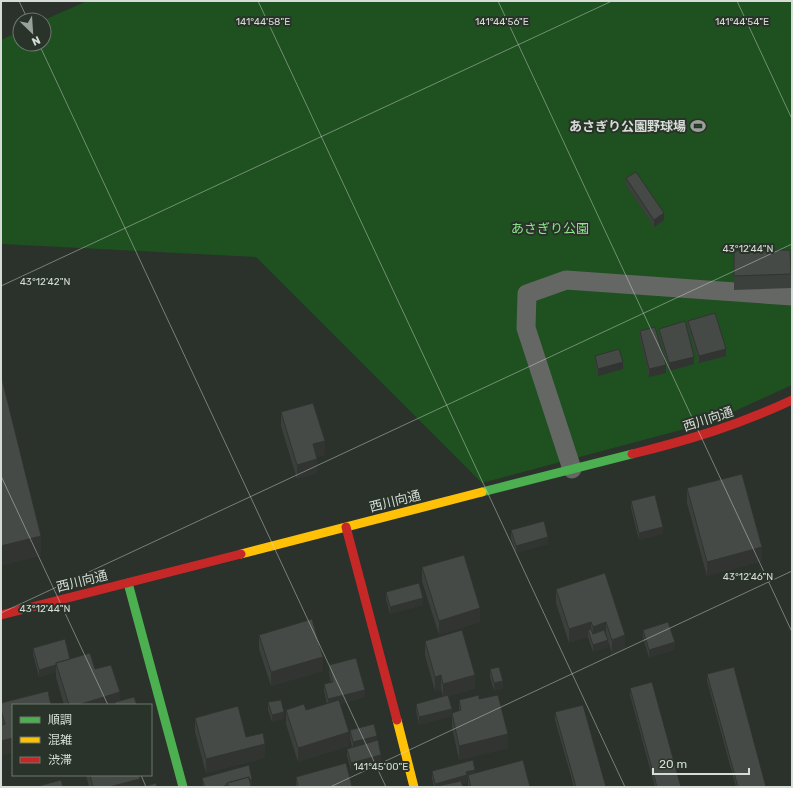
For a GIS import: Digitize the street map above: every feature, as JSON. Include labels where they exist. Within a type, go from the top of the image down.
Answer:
[{"type":"street","name":"西川向通","points":[[1,614],[671,444],[720,430],[765,413],[792,400]]},
{"type":"street","points":[[346,527],[414,787]]},
{"type":"street","points":[[128,583],[183,787]]},
{"type":"lane","points":[[572,469],[526,328],[527,294],[566,280],[792,296]]},
{"type":"green space","name":"あさぎり公園","points":[[87,1],[792,1],[792,385],[711,422],[482,483],[256,257],[1,244],[1,40],[12,35],[12,52],[52,52],[52,16]]},
{"type":"building","points":[[636,172],[664,213],[654,220],[626,178]]},
{"type":"building","points":[[790,250],[791,274],[734,276],[734,251]]},
{"type":"building","points":[[715,313],[726,349],[699,356],[688,321]]},
{"type":"building","points":[[685,321],[694,357],[669,363],[659,329]]},
{"type":"building","points":[[655,327],[666,365],[649,369],[640,331]]},
{"type":"building","points":[[619,349],[623,362],[598,369],[595,356]]},
{"type":"building","points":[[1,375],[41,536],[1,546]]},
{"type":"building","points":[[313,403],[325,441],[313,444],[317,459],[297,465],[281,412]]},
{"type":"building","points":[[742,474],[762,547],[707,562],[687,488]]},
{"type":"building","points":[[655,495],[663,527],[639,533],[631,501]]},
{"type":"building","points":[[544,521],[548,537],[516,546],[511,530]]},
{"type":"building","points":[[464,555],[480,608],[439,621],[422,567]]},
{"type":"building","points":[[605,573],[625,635],[612,640],[606,622],[593,627],[591,622],[569,629],[556,589]]},
{"type":"building","points":[[419,583],[423,598],[390,607],[386,592]]},
{"type":"building","points":[[312,619],[323,657],[271,672],[259,635]]},
{"type":"building","points":[[668,622],[675,642],[649,650],[643,630]]},
{"type":"building","points":[[591,629],[593,634],[604,630],[608,640],[593,645],[588,630]]},
{"type":"building","points":[[462,630],[475,675],[443,684],[441,675],[435,677],[425,641]]},
{"type":"building","points":[[65,639],[70,659],[39,670],[33,648]]},
{"type":"building","points":[[90,653],[95,669],[111,665],[120,692],[81,704],[69,704],[56,663]]},
{"type":"building","points":[[356,658],[365,690],[328,699],[324,684],[333,682],[329,665]]},
{"type":"building","points":[[499,667],[503,681],[494,683],[490,669]]},
{"type":"building","points":[[734,667],[766,787],[738,787],[707,674]]},
{"type":"building","points":[[652,682],[681,787],[657,787],[630,688]]},
{"type":"building","points":[[48,691],[51,704],[12,704],[12,738],[1,741],[1,725],[5,724],[1,710],[1,703]]},
{"type":"building","points":[[448,695],[452,709],[419,717],[416,704]]},
{"type":"building","points":[[479,695],[479,699],[498,695],[508,734],[459,746],[452,713],[461,710],[459,700]]},
{"type":"building","points":[[134,697],[137,704],[115,704],[115,702]]},
{"type":"building","points":[[281,700],[284,712],[272,715],[268,702]]},
{"type":"building","points":[[339,700],[349,732],[298,748],[286,710],[304,704],[306,710]]},
{"type":"building","points":[[583,705],[606,787],[576,787],[555,712]]},
{"type":"building","points":[[238,706],[246,737],[263,733],[265,744],[206,759],[195,718]]},
{"type":"building","points":[[374,724],[377,736],[353,742],[350,730]]},
{"type":"building","points":[[378,740],[381,755],[351,763],[347,749]]},
{"type":"building","points":[[473,760],[475,770],[466,772],[467,775],[435,784],[432,771]]},
{"type":"building","points":[[523,760],[530,787],[471,787],[468,775]]},
{"type":"building","points":[[346,763],[352,787],[298,787],[296,777]]},
{"type":"building","points":[[249,765],[252,779],[249,780],[249,777],[227,783],[227,785],[221,787],[205,787],[202,778]]},
{"type":"building","points":[[90,776],[139,776],[140,779],[109,787],[93,787]]},
{"type":"building","points":[[249,777],[251,787],[229,787],[227,783]]},
{"type":"building","points":[[61,780],[63,787],[35,787]]},
{"type":"building","points":[[461,781],[463,787],[437,787],[437,786]]},
{"type":"building","points":[[156,783],[157,787],[143,787]]},
{"type":"traffic: fast","points":[[482,492],[632,454]]},
{"type":"traffic: fast","points":[[128,583],[183,787]]},
{"type":"traffic: slow","points":[[241,554],[482,492]]},
{"type":"traffic: slow","points":[[397,720],[414,787]]},
{"type":"traffic: jam","points":[[632,454],[714,431],[753,417],[792,400]]},
{"type":"traffic: jam","points":[[346,527],[397,720]]},
{"type":"traffic: jam","points":[[1,615],[241,554]]},
{"type":"place","name":"あさぎり公園野球場","points":[[698,126]]}]
